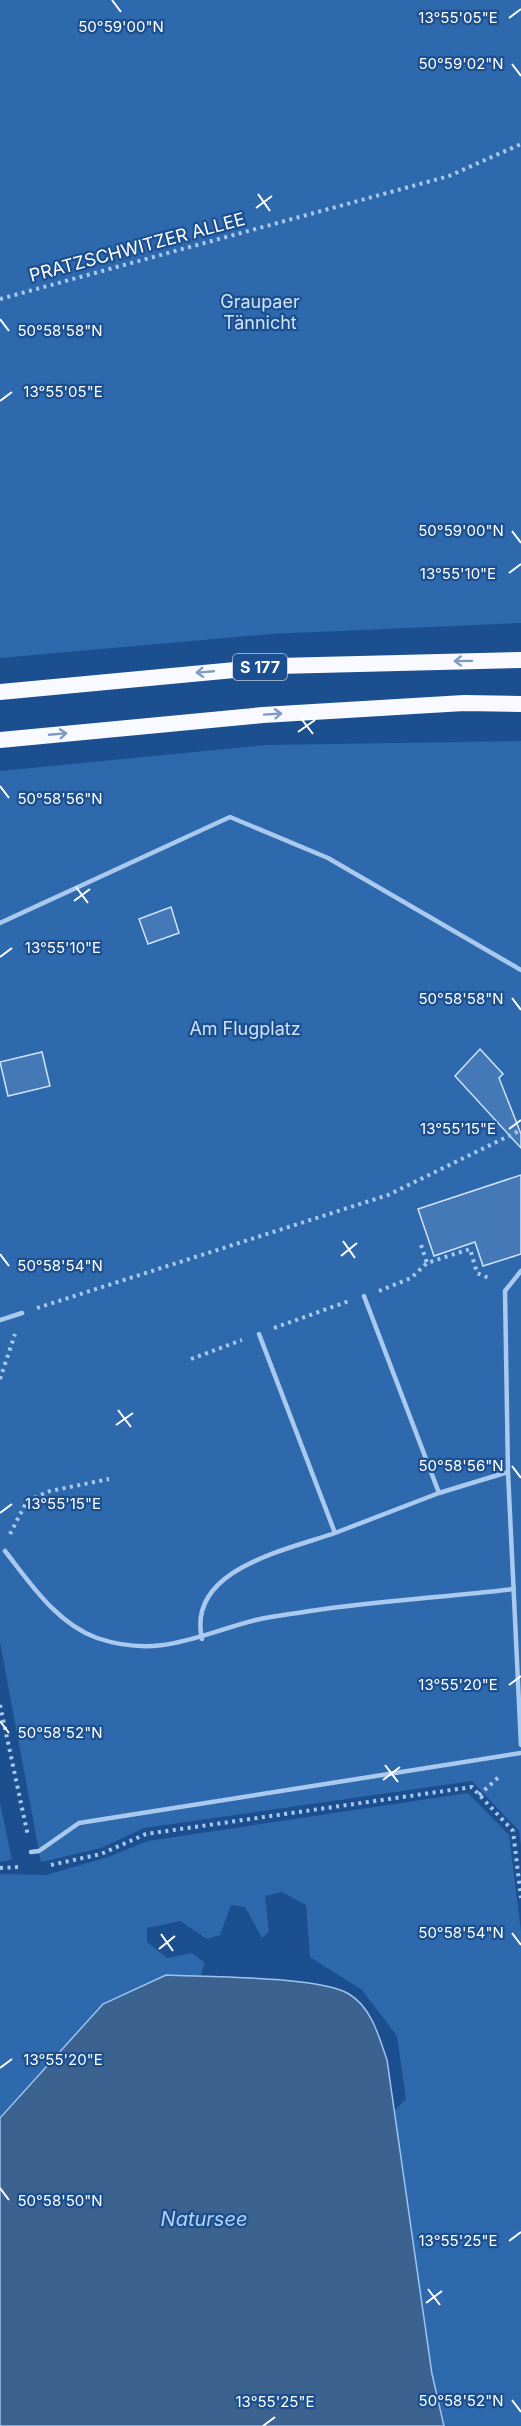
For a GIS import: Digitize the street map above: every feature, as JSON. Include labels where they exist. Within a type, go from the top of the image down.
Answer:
[{"type":"highway","name":"S 177","points":[[0,692],[278,666],[521,660]]},
{"type":"highway","points":[[0,740],[263,715],[464,703],[521,704]]},
{"type":"lane","points":[[0,923],[230,817],[328,858],[521,970]]},
{"type":"lane","points":[[521,1271],[505,1292],[508,1472],[521,1746]]},
{"type":"lane","points":[[364,1296],[439,1493]]},
{"type":"lane","points":[[0,1320],[22,1313]]},
{"type":"lane","points":[[259,1334],[335,1533]]},
{"type":"lane","points":[[202,1639],[199,1626],[205,1598],[223,1579],[241,1567],[439,1493],[508,1472]]},
{"type":"lane","points":[[5,1551],[32,1586],[59,1615],[94,1637],[132,1647],[164,1646],[202,1639],[256,1620],[312,1611],[514,1589]]},
{"type":"lane","points":[[31,1852],[39,1851],[79,1823],[521,1753]]},
{"type":"path","name":"PRATZSCHWITZER ALLEE","points":[[0,299],[449,176],[521,144]]},
{"type":"path","points":[[0,1379],[22,1313],[388,1195],[521,1130]]},
{"type":"path","points":[[421,1245],[427,1263]]},
{"type":"path","points":[[191,1359],[411,1278],[427,1263],[470,1249],[477,1273],[509,1285]]},
{"type":"path","points":[[5,1551],[11,1532],[27,1501],[50,1491],[109,1479]]},
{"type":"path","points":[[0,1705],[34,1869]]},
{"type":"path","points":[[479,1795],[502,1774]]},
{"type":"path","points":[[0,1868],[15,1866],[34,1869],[101,1854],[146,1834],[472,1787],[513,1831],[521,1898]]},
{"type":"green space","name":"Graupaer Tännicht","points":[[0,0],[521,0],[521,623],[270,634],[0,658]]},
{"type":"green space","name":"Am Flugplatz","points":[[521,741],[521,1845],[519,1831],[472,1781],[144,1828],[101,1848],[41,1862],[0,1642],[0,771],[267,745]]},
{"type":"green space","points":[[468,1793],[509,1835],[521,1931],[521,2426],[444,2426],[432,2374],[394,2111],[406,2099],[397,2036],[362,1990],[310,1957],[306,1905],[282,1892],[265,1896],[269,1931],[262,1938],[245,1907],[231,1905],[220,1935],[207,1939],[180,1921],[147,1928],[147,1942],[167,1958],[192,1953],[205,1963],[200,1977],[166,1975],[103,2004],[0,2118],[0,1874],[46,1875],[108,1857],[148,1841]]},
{"type":"green space","points":[[0,1803],[12,1860],[0,1862]]},
{"type":"water","name":"Natursee","points":[[166,1975],[288,1981],[334,1988],[357,2000],[369,2015],[387,2060],[432,2374],[444,2426],[0,2426],[0,2118],[103,2004]]},
{"type":"building","points":[[171,907],[179,933],[148,944],[139,919]]},
{"type":"building","points":[[480,1049],[503,1074],[499,1078],[521,1134],[521,1148],[455,1076]]},
{"type":"building","points":[[42,1052],[50,1086],[8,1096],[0,1062]]},
{"type":"building","points":[[521,1175],[521,1254],[483,1266],[475,1242],[434,1256],[418,1209]]}]
